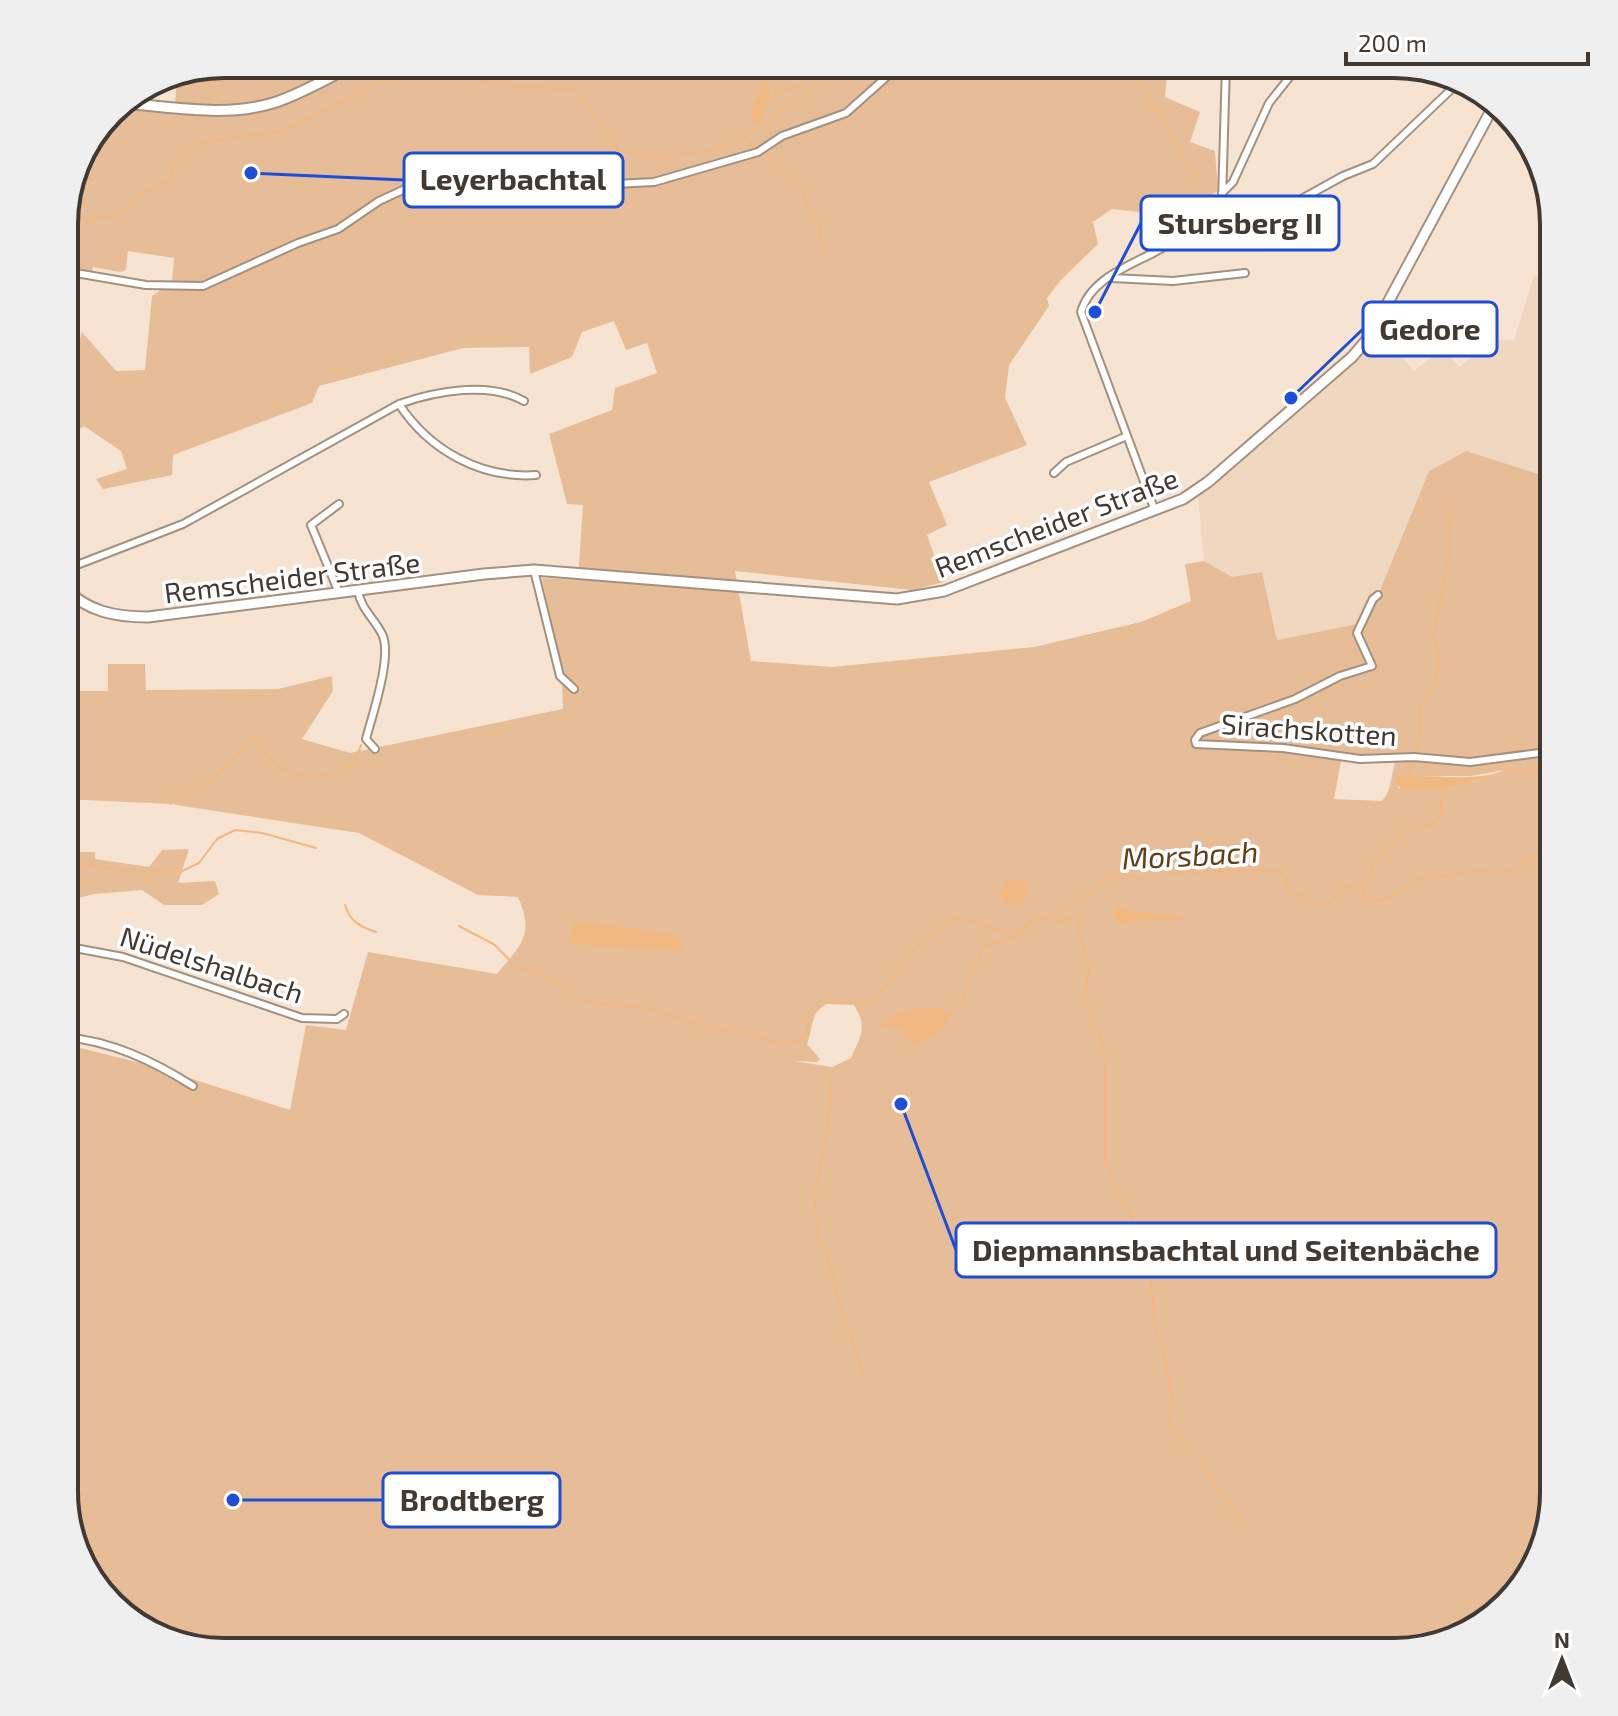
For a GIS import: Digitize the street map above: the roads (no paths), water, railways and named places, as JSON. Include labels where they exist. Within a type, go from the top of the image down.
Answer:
[{"type":"main road","points":[[141,105],[209,109],[259,106],[289,97],[328,78]]},
{"type":"main road","name":"Remscheider Straße","points":[[78,598],[92,608],[128,617],[167,616],[534,570],[881,598],[915,597],[944,591],[1183,499],[1208,482],[1352,357],[1370,336],[1489,114]]},
{"type":"street","points":[[78,273],[146,285],[194,288],[338,229],[379,201],[444,172],[456,171],[482,179],[568,174],[609,183],[654,182],[758,152],[782,136],[846,113],[885,78]]},
{"type":"street","points":[[1155,511],[1081,312],[1090,294],[1108,278],[1128,264],[1193,233],[1196,224],[1220,206],[1226,78]]},
{"type":"street","points":[[1222,194],[1233,182],[1274,94],[1288,78]]},
{"type":"street","points":[[1193,233],[1195,237],[1211,240],[1239,231],[1343,176],[1373,164],[1451,90]]},
{"type":"street","points":[[1108,278],[1173,281],[1245,273]]},
{"type":"street","points":[[78,565],[183,524],[399,404],[436,394],[467,391],[514,395],[524,401]]},
{"type":"street","points":[[399,404],[420,429],[453,457],[485,470],[516,476],[536,475]]},
{"type":"street","points":[[1054,473],[1066,462],[1127,436]]},
{"type":"street","points":[[339,504],[311,525],[339,593]]},
{"type":"street","points":[[534,570],[560,676],[574,689]]},
{"type":"street","points":[[358,591],[360,602],[384,637],[381,687],[366,739],[375,749]]},
{"type":"street","name":"Sirachskotten","points":[[1378,595],[1373,599],[1357,633],[1372,666],[1333,679],[1295,699],[1200,733],[1196,744],[1283,748],[1360,759],[1414,757],[1470,762],[1540,753]]},
{"type":"street","name":"Nüdelshalbach","points":[[78,949],[123,957],[302,1018],[337,1019],[344,1014]]},
{"type":"street","points":[[78,1038],[96,1040],[135,1053],[193,1086]]},
{"type":"waterway","points":[[78,225],[98,217],[117,216],[137,202],[142,194],[170,180],[174,167],[198,143],[283,131],[388,80],[435,78]]},
{"type":"waterway","points":[[464,78],[500,85],[576,90],[619,150],[645,155],[701,152],[733,143],[757,124],[784,78]]},
{"type":"waterway","points":[[757,120],[756,106],[762,101],[765,90],[763,78]]},
{"type":"waterway","points":[[778,93],[803,84],[807,78]]},
{"type":"waterway","points":[[758,124],[771,123],[774,115],[800,102],[811,88],[825,78]]},
{"type":"waterway","points":[[1133,78],[1157,111],[1198,181]]},
{"type":"waterway","points":[[744,138],[758,148]]},
{"type":"waterway","points":[[766,154],[803,189],[808,208],[820,224],[820,237],[826,252]]},
{"type":"waterway","points":[[1419,753],[1420,709],[1436,680],[1440,656],[1433,638],[1449,555],[1451,501]]},
{"type":"waterway","points":[[170,804],[210,781],[229,765],[250,738],[276,765],[299,775],[312,776],[337,772],[348,766],[361,745]]},
{"type":"waterway","points":[[1410,774],[1414,762]]},
{"type":"waterway","points":[[1510,770],[1540,773]]},
{"type":"waterway","points":[[1363,894],[1376,861],[1405,828],[1437,821],[1441,812],[1440,789]]},
{"type":"waterway","name":"Morsbach","points":[[78,868],[90,865],[127,871],[180,872],[199,863],[217,839],[235,830],[262,833],[316,848]]},
{"type":"waterway","name":"Morsbach","points":[[459,926],[495,945],[516,967],[539,972],[581,999],[645,1008],[723,1031],[736,1027],[770,1041],[785,1043],[806,1037],[809,1015],[821,1002],[873,1002],[915,948],[955,917],[1006,932],[1024,929],[1028,922],[1053,916],[1121,873],[1146,880],[1158,870],[1176,874],[1188,870],[1196,873],[1277,870],[1286,877],[1287,891],[1303,896],[1320,908],[1344,886],[1367,898],[1387,899],[1421,878],[1473,871],[1500,873],[1514,870],[1540,850]]},
{"type":"waterway","name":"Morsbach","points":[[345,905],[356,923],[376,932]]},
{"type":"waterway","points":[[1055,918],[1060,922],[1077,916],[1080,918],[1079,931],[1089,970],[1085,998],[1105,1055]]},
{"type":"waterway","points":[[952,1012],[962,1003],[983,946],[1019,936],[1027,927]]},
{"type":"waterway","points":[[1105,1062],[1105,1160],[1130,1211],[1151,1281],[1155,1328],[1163,1348],[1171,1394],[1170,1426],[1189,1452]]},
{"type":"waterway","points":[[815,1211],[816,1185],[831,1100],[830,1081]]},
{"type":"waterway","points":[[817,1221],[816,1234],[827,1253],[843,1318],[865,1377]]},
{"type":"waterway","points":[[1199,1460],[1224,1499],[1246,1525]]},
{"type":"place","name":"Leyerbachtal","points":[[251,173]]},
{"type":"place","name":"Stursberg II","points":[[1095,312]]},
{"type":"place","name":"Gedore","points":[[1291,398]]},
{"type":"place","name":"Diepmannsbachtal und Seitenbäche","points":[[901,1104]]},
{"type":"place","name":"Brodtberg","points":[[233,1500]]}]
